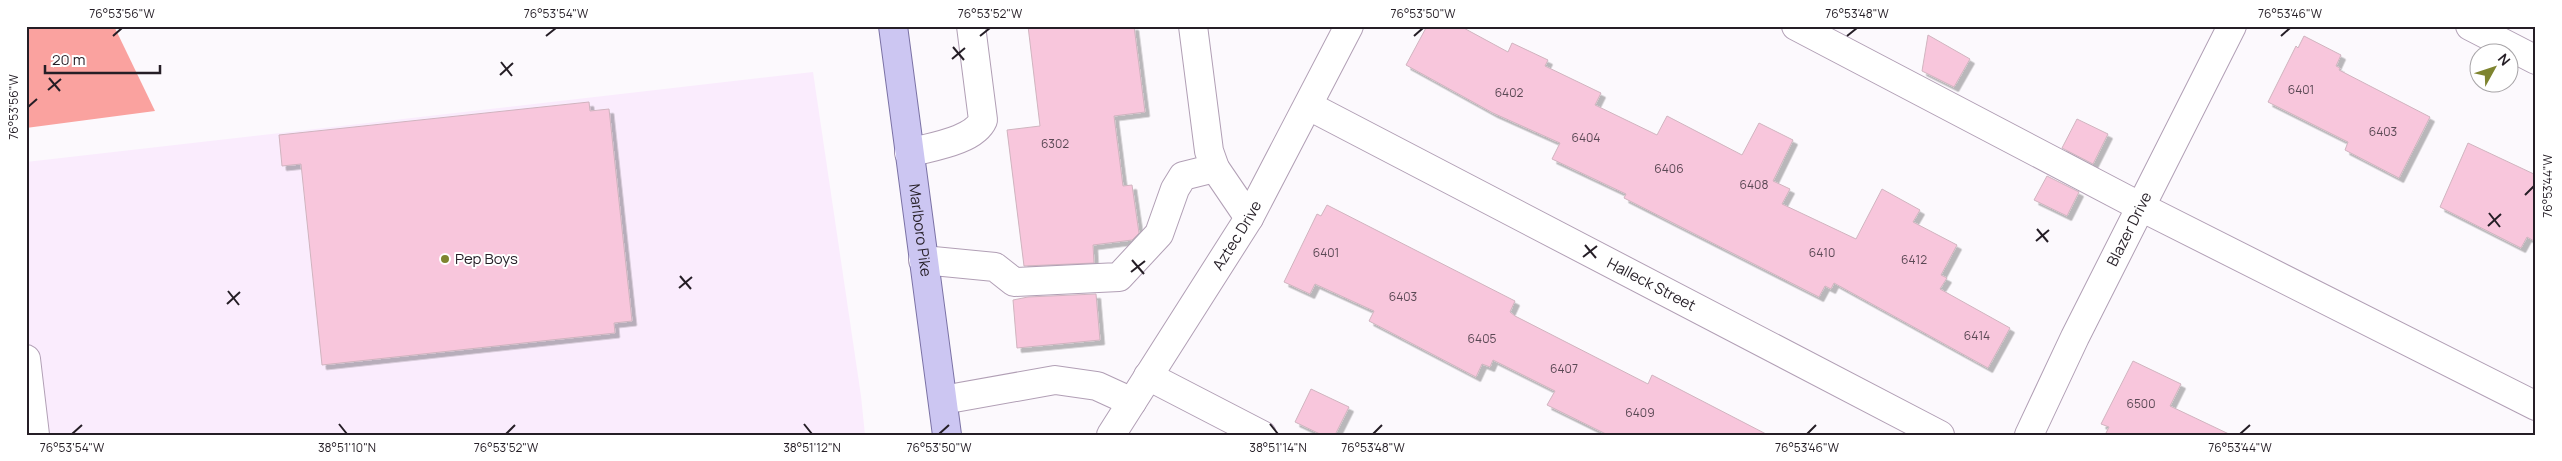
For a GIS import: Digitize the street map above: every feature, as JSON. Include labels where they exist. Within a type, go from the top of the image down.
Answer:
[{"type":"main road","name":"Marlboro Pike","points":[[892,26],[947,435]]},
{"type":"street","points":[[909,153],[959,139],[980,126],[983,120],[971,26]]},
{"type":"street","points":[[1193,26],[1209,150],[1215,168],[1249,218]]},
{"type":"street","name":"Aztec Drive","points":[[1111,435],[1249,218],[1349,26]]},
{"type":"street","points":[[1796,26],[2141,206],[2536,406]]},
{"type":"street","name":"Blazer Drive","points":[[2029,435],[2232,26]]},
{"type":"street","points":[[2470,26],[2536,60]]},
{"type":"street","name":"Halleck Street","points":[[1309,106],[1940,435]]},
{"type":"street","points":[[923,260],[996,267],[1014,282],[1119,277],[1159,234],[1175,189],[1183,176],[1215,168]]},
{"type":"street","points":[[26,359],[35,435]]},
{"type":"street","points":[[1148,376],[1262,435]]},
{"type":"street","points":[[942,400],[1055,380],[1097,386],[1132,402]]},
{"type":"shaded area","points":[[26,26],[114,26],[155,111],[26,128]]},
{"type":"shaded area","points":[[813,72],[861,396],[865,435],[26,435],[26,162]]},
{"type":"building","points":[[1028,26],[1134,26],[1145,112],[1114,116],[1123,186],[1132,185],[1139,233],[1132,240],[1093,245],[1094,263],[1024,266],[1007,130],[1040,126]]},
{"type":"building","points":[[1427,26],[1460,26],[1508,52],[1512,43],[1548,60],[1545,66],[1601,93],[1595,105],[1657,135],[1667,116],[1742,155],[1759,123],[1793,140],[1773,181],[1790,189],[1782,204],[1856,239],[1882,189],[1920,210],[1913,222],[1957,245],[1941,275],[1947,278],[1940,289],[2010,328],[1988,368],[1834,283],[1831,289],[1825,286],[1819,297],[1624,198],[1626,194],[1552,159],[1560,143],[1493,113],[1406,65]]},
{"type":"building","points":[[1928,35],[1970,59],[1954,87],[1922,71]]},
{"type":"building","points":[[2304,36],[2341,55],[2336,66],[2340,68],[2339,70],[2430,117],[2399,178],[2345,150],[2348,142],[2268,102],[2296,46],[2298,48]]},
{"type":"building","points":[[589,102],[590,111],[609,109],[632,321],[614,323],[615,333],[322,365],[301,164],[282,166],[279,135]]},
{"type":"building","points":[[2077,119],[2108,134],[2093,164],[2062,148]]},
{"type":"building","points":[[2468,143],[2536,175],[2536,242],[2527,237],[2521,248],[2440,207]]},
{"type":"building","points":[[2047,176],[2079,192],[2067,216],[2034,200]]},
{"type":"building","points":[[1327,205],[1515,301],[1510,312],[1515,316],[1648,384],[1652,375],[1768,435],[1608,435],[1547,405],[1555,391],[1493,360],[1490,367],[1482,364],[1476,377],[1369,321],[1374,311],[1315,284],[1310,294],[1284,282],[1317,214],[1321,216]]},
{"type":"building","points":[[1096,294],[1100,340],[1017,348],[1013,300],[1028,297]]},
{"type":"building","points":[[2133,361],[2181,384],[2170,406],[2231,435],[2105,435],[2109,427],[2101,424]]},
{"type":"building","points":[[1311,389],[1349,407],[1335,435],[1322,435],[1295,422]]},
{"type":"place","name":"Pep Boys","points":[[445,259]]}]
